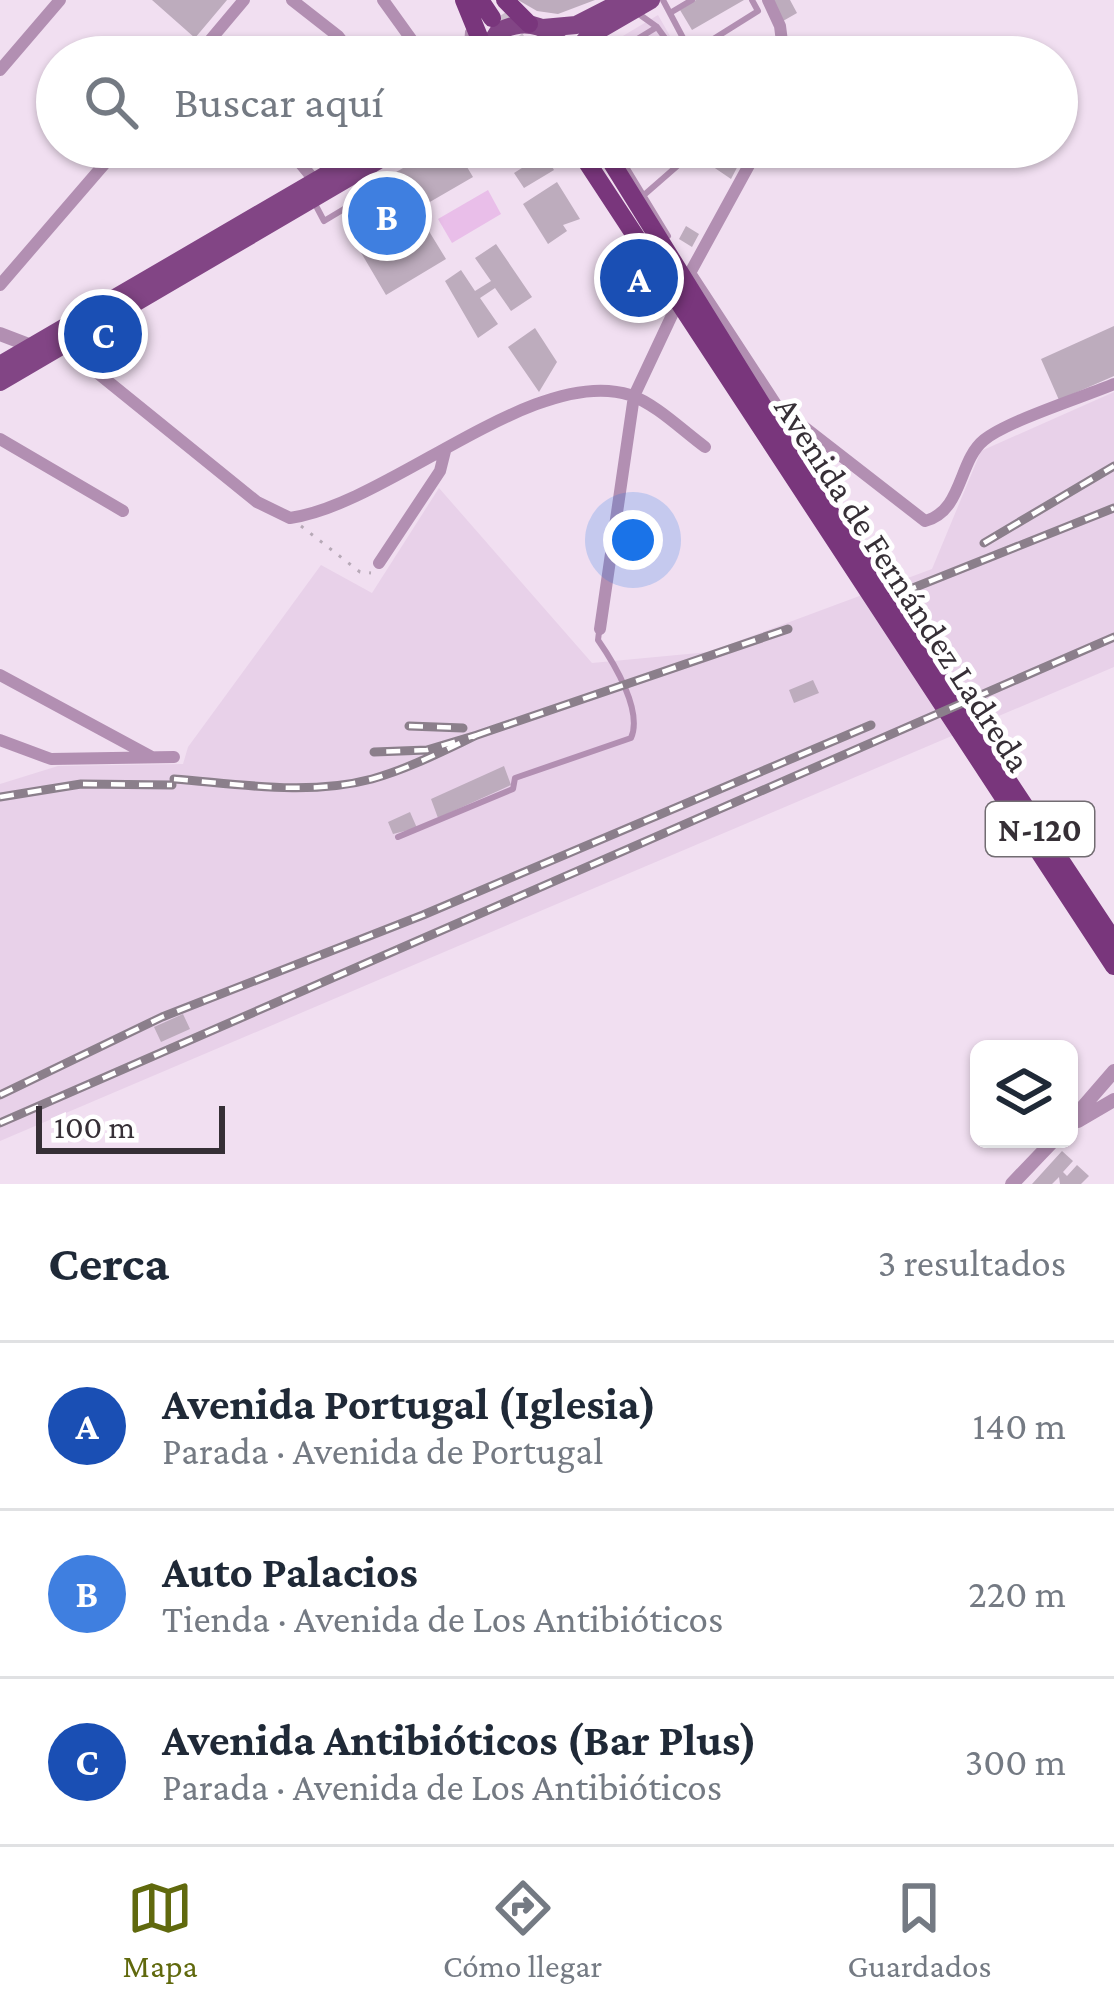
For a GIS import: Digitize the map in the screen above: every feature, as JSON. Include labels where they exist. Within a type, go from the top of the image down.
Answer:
[{"type":"highway","points":[[461,0],[472,36]]},
{"type":"highway","points":[[480,0],[536,26]]},
{"type":"highway","points":[[579,168],[680,293]]},
{"type":"highway","points":[[592,168],[680,293]]},
{"type":"highway","points":[[600,168],[680,293]]},
{"type":"highway","points":[[615,168],[778,443]]},
{"type":"highway","name":"Avenida de Fernández Ladreda","points":[[680,293],[960,721],[1114,941]]},
{"type":"highway","name":"Avenida de Fernández Ladreda","points":[[960,721],[1114,966]]},
{"type":"highway","points":[[1050,870],[1065,908],[1114,982]]},
{"type":"main road","points":[[497,36],[507,27],[575,25],[636,4]]},
{"type":"main road","points":[[589,36],[636,4]]},
{"type":"main road","points":[[536,26],[553,36]]},
{"type":"main road","points":[[0,365],[49,348],[345,168]]},
{"type":"main road","points":[[0,382],[49,348],[359,168]]},
{"type":"street","points":[[0,70],[60,0]]},
{"type":"street","points":[[214,36],[244,0]]},
{"type":"street","points":[[292,0],[338,36]]},
{"type":"street","points":[[383,0],[409,36]]},
{"type":"street","points":[[768,0],[781,36]]},
{"type":"street","points":[[0,285],[100,168]]},
{"type":"street","points":[[300,168],[314,190]]},
{"type":"street","points":[[600,629],[634,396],[680,293],[748,168]]},
{"type":"street","points":[[680,293],[777,406],[926,520],[938,518],[952,500],[982,440],[1114,384]]},
{"type":"street","points":[[0,334],[49,348],[257,502],[290,518],[331,505],[532,407],[581,390],[634,396],[705,447]]},
{"type":"street","points":[[0,439],[124,511]]},
{"type":"street","points":[[380,563],[440,471],[445,451]]},
{"type":"street","points":[[0,675],[151,757]]},
{"type":"street","points":[[0,740],[51,760],[174,757]]},
{"type":"street","points":[[1078,1115],[1114,1071]]},
{"type":"street","points":[[1078,1121],[1114,1100]]},
{"type":"street","points":[[1012,1184],[1046,1148]]},
{"type":"lane","points":[[662,0],[682,36]]},
{"type":"lane","points":[[670,13],[692,0]]},
{"type":"lane","points":[[718,36],[758,11],[752,0]]},
{"type":"lane","points":[[636,4],[663,36]]},
{"type":"lane","points":[[642,36],[657,27]]},
{"type":"lane","points":[[627,168],[654,213],[680,293]]},
{"type":"lane","points":[[644,195],[675,168]]},
{"type":"lane","points":[[314,190],[324,220],[364,197]]},
{"type":"lane","points":[[654,213],[659,238]]},
{"type":"lane","points":[[398,837],[513,789],[515,778],[631,738],[636,722],[615,663],[598,640],[600,629]]},
{"type":"path","points":[[290,518],[360,572],[372,572],[380,563]]},
{"type":"shaded area","points":[[658,15],[670,36],[623,36]]},
{"type":"shaded area","points":[[488,190],[501,214],[452,243],[438,219]]},
{"type":"shaded area","points":[[1114,392],[1114,667],[0,1141],[0,784],[58,766],[183,764],[188,747],[321,565],[372,593],[439,488],[592,663],[709,652],[932,569],[981,451]]},
{"type":"building","points":[[152,0],[227,0],[193,36]]},
{"type":"building","points":[[518,0],[595,0],[558,14],[537,11]]},
{"type":"building","points":[[696,0],[744,0],[692,30],[680,10]]},
{"type":"building","points":[[772,0],[790,0],[797,13],[783,21]]},
{"type":"building","points":[[403,168],[468,168],[473,177],[416,210],[446,259],[386,295],[343,222],[375,203],[367,189]]},
{"type":"building","points":[[522,168],[554,170],[524,188],[514,173]]},
{"type":"building","points":[[715,168],[737,168],[731,179]]},
{"type":"building","points":[[557,182],[580,219],[563,225],[567,231],[548,244],[523,204]]},
{"type":"building","points":[[686,226],[699,234],[692,247],[679,239]]},
{"type":"building","points":[[496,244],[532,297],[511,311],[495,288],[480,298],[498,324],[478,338],[445,281],[461,270],[475,291],[491,281],[475,258]]},
{"type":"building","points":[[1114,326],[1114,376],[1059,400],[1041,359]]},
{"type":"building","points":[[535,328],[557,362],[539,392],[508,347]]},
{"type":"building","points":[[813,680],[819,693],[794,703],[789,690]]},
{"type":"building","points":[[504,766],[511,785],[438,818],[431,799]]},
{"type":"building","points":[[410,812],[417,828],[393,834],[388,822]]},
{"type":"building","points":[[183,1014],[190,1029],[161,1042],[154,1027]]},
{"type":"building","points":[[1062,1151],[1073,1161],[1063,1172],[1067,1176],[1077,1165],[1089,1176],[1081,1184],[1060,1184],[1059,1177],[1052,1184],[1032,1184]]},
{"type":"tunnel","points":[[500,16],[513,36]]},
{"type":"railway","points":[[984,543],[1114,466]]},
{"type":"railway","points":[[903,592],[1114,508]]},
{"type":"railway","points":[[477,735],[788,629]]},
{"type":"railway","points":[[0,1123],[1114,637]]},
{"type":"railway","points":[[0,1095],[162,1017],[423,915],[871,725]]},
{"type":"railway","points":[[409,726],[463,728]]},
{"type":"railway","points":[[174,779],[273,787],[348,784],[399,770],[477,735],[427,750],[374,752]]},
{"type":"railway","points":[[0,797],[81,784],[172,785]]},
{"type":"place","name":"Auto Palacios","points":[[387,216]]},
{"type":"place","name":"Avenida Portugal (Iglesia)","points":[[639,278]]},
{"type":"place","name":"Avenida Antibióticos (Bar Plus)","points":[[103,334]]}]
